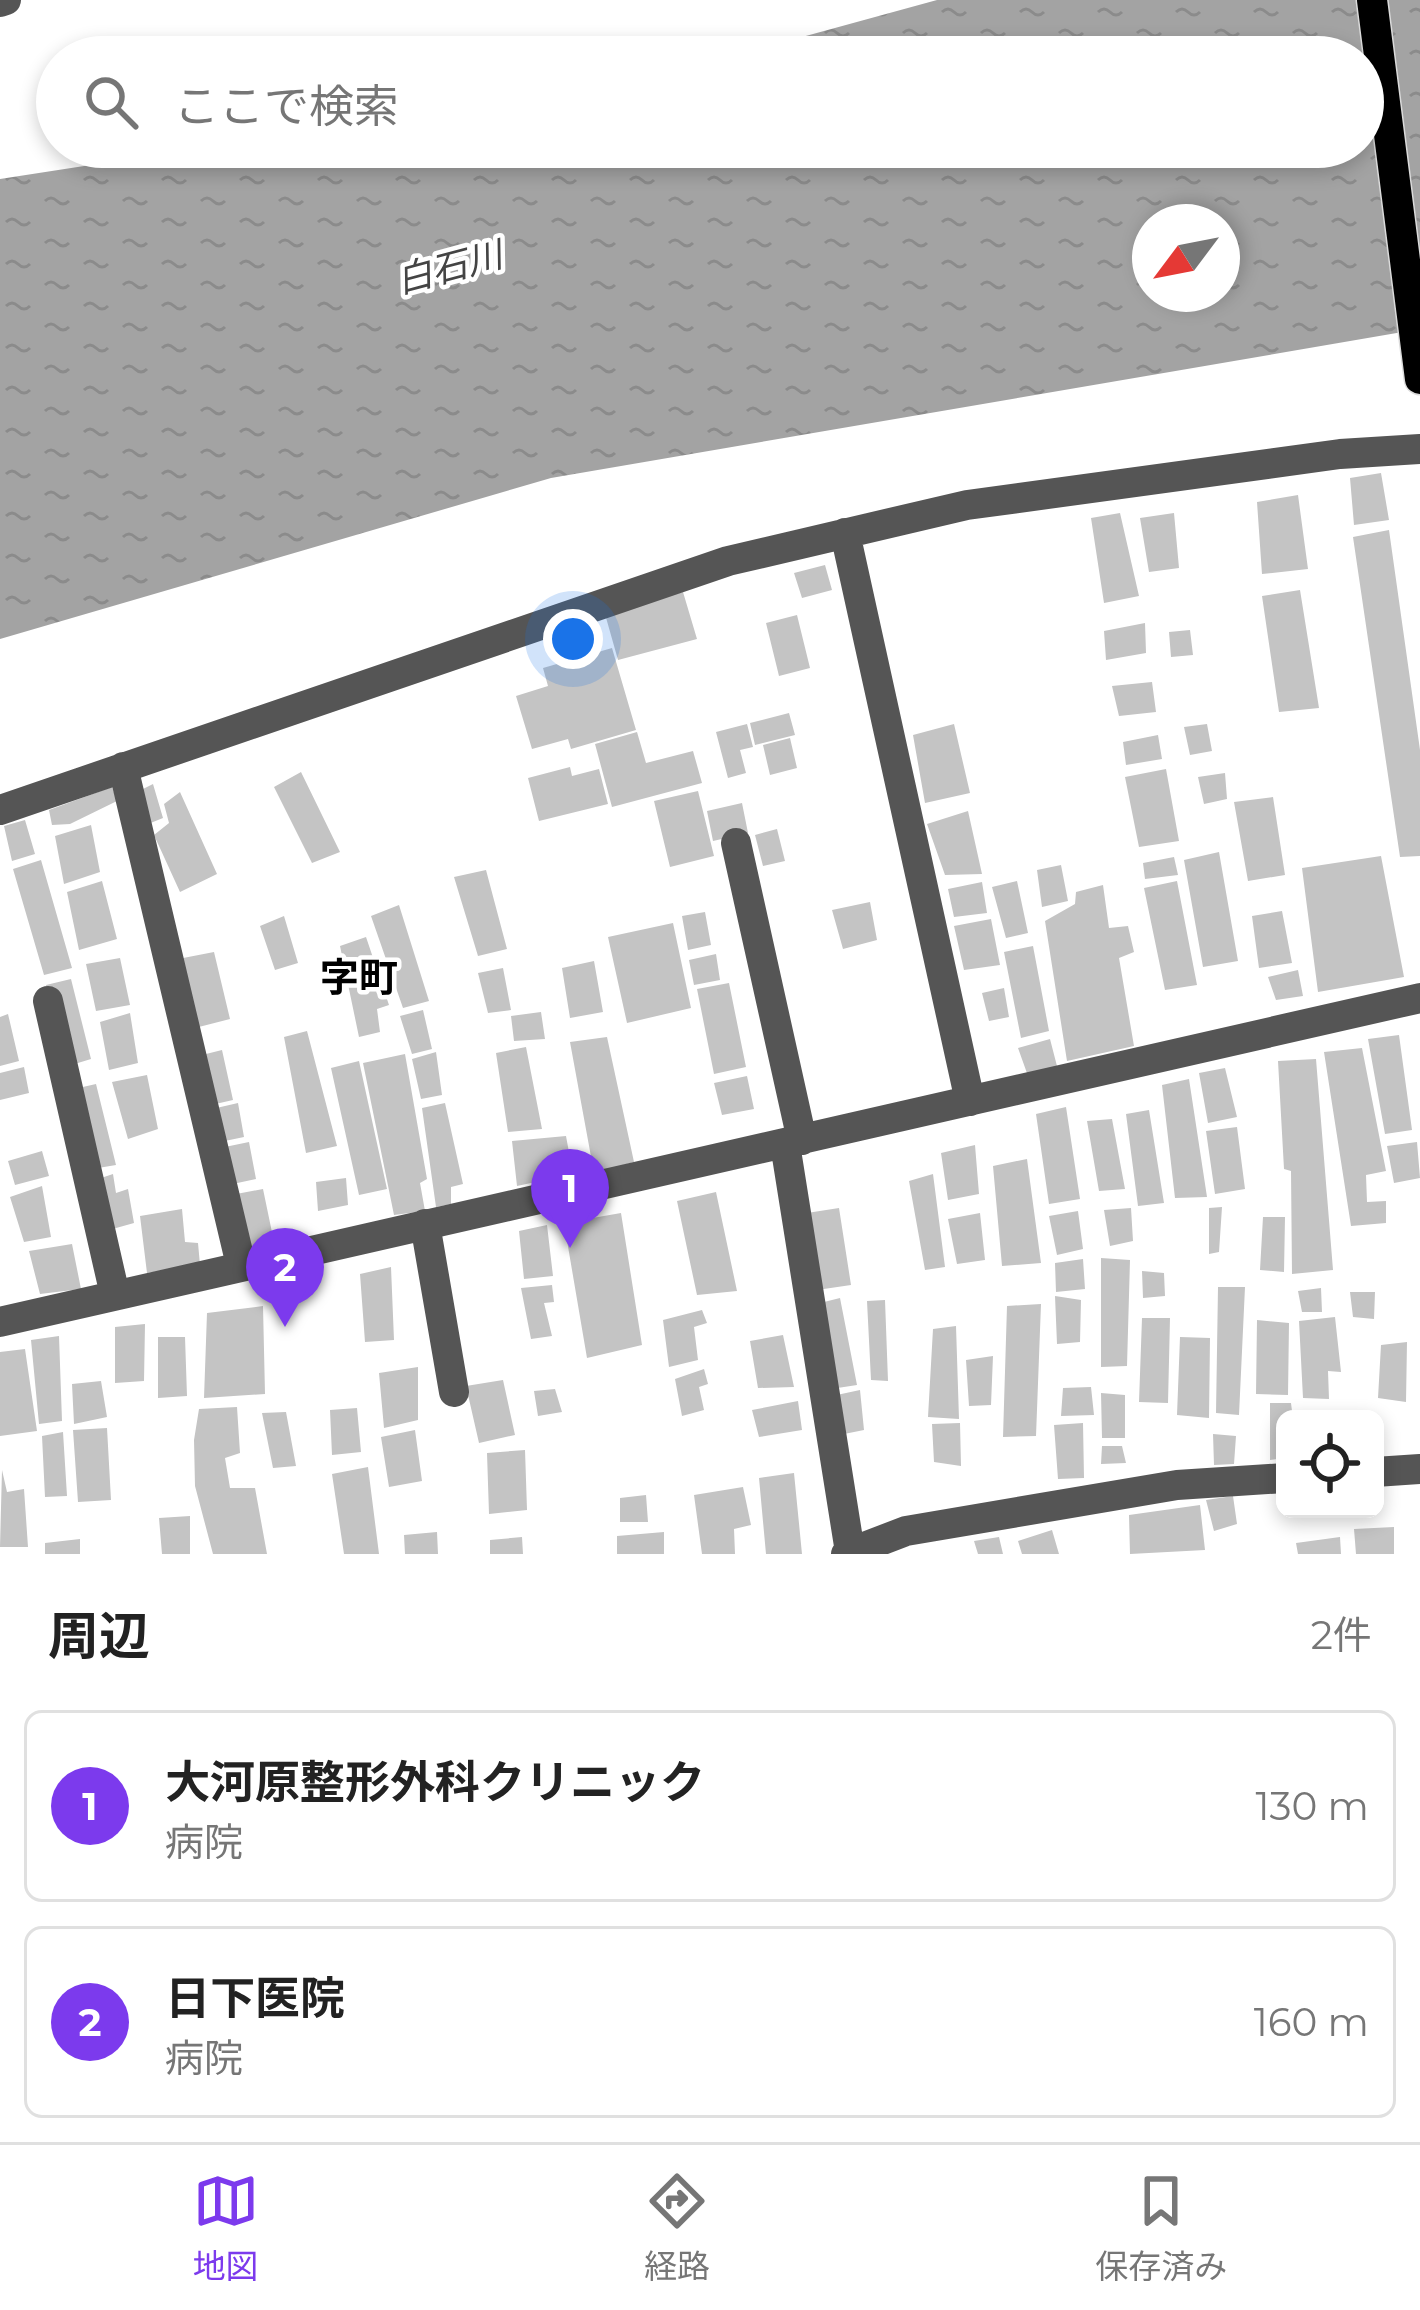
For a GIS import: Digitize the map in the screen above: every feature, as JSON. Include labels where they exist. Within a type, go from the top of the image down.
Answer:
[{"type":"main road","points":[[1372,0],[1377,36]]},
{"type":"main road","points":[[1384,95],[1420,380]]},
{"type":"street","points":[[0,810],[728,561],[968,505],[1340,454],[1420,449]]},
{"type":"street","points":[[845,532],[970,1101]]},
{"type":"street","points":[[123,767],[241,1265]]},
{"type":"street","points":[[736,843],[794,1142],[848,1553],[906,1531],[1177,1485],[1276,1479]]},
{"type":"street","points":[[0,1322],[1420,998]]},
{"type":"street","points":[[48,1001],[115,1295]]},
{"type":"street","points":[[425,1224],[454,1392]]},
{"type":"street","points":[[1384,1471],[1420,1469]]},
{"type":"water","name":"白石川","points":[[937,0],[1420,0],[1420,329],[551,478],[0,639],[0,179],[71,168],[1384,168],[1384,36],[806,36]]},
{"type":"building","points":[[1381,473],[1389,520],[1354,525],[1350,478]]},
{"type":"building","points":[[1298,495],[1308,569],[1262,574],[1257,502]]},
{"type":"building","points":[[1120,513],[1139,596],[1104,603],[1091,518]]},
{"type":"building","points":[[1174,513],[1179,568],[1149,572],[1140,518]]},
{"type":"building","points":[[1389,530],[1420,750],[1420,856],[1400,857],[1353,537]]},
{"type":"building","points":[[825,565],[832,590],[802,598],[794,573]]},
{"type":"building","points":[[1300,590],[1319,708],[1279,712],[1262,596]]},
{"type":"building","points":[[683,592],[697,639],[618,660],[605,614]]},
{"type":"building","points":[[797,615],[810,668],[779,676],[766,623]]},
{"type":"building","points":[[1145,623],[1146,653],[1106,660],[1104,631]]},
{"type":"building","points":[[1190,630],[1193,655],[1171,657],[1169,632]]},
{"type":"building","points":[[612,648],[636,730],[571,749],[568,739],[532,749],[516,696],[548,686],[543,668]]},
{"type":"building","points":[[1152,682],[1156,712],[1119,716],[1112,686]]},
{"type":"building","points":[[789,713],[795,735],[755,745],[750,723]]},
{"type":"building","points":[[747,724],[753,747],[740,750],[746,773],[728,778],[716,732]]},
{"type":"building","points":[[954,724],[970,793],[925,803],[913,735]]},
{"type":"building","points":[[1207,724],[1212,751],[1190,755],[1184,727]]},
{"type":"building","points":[[637,732],[646,763],[693,751],[702,783],[612,807],[595,744]]},
{"type":"building","points":[[1158,735],[1162,759],[1126,765],[1123,742]]},
{"type":"building","points":[[790,738],[797,768],[770,775],[763,745]]},
{"type":"building","points":[[570,767],[572,776],[599,769],[608,804],[539,821],[528,778]]},
{"type":"building","points":[[1166,769],[1179,841],[1139,847],[1125,777]]},
{"type":"building","points":[[301,772],[340,852],[312,863],[274,787]]},
{"type":"building","points":[[1225,773],[1227,799],[1204,804],[1198,777]]},
{"type":"building","points":[[153,784],[163,818],[148,824],[137,792]]},
{"type":"building","points":[[112,787],[117,801],[70,824],[52,825],[49,810]]},
{"type":"building","points":[[698,791],[714,856],[670,867],[654,801]]},
{"type":"building","points":[[180,792],[217,874],[180,892],[154,835],[169,823],[164,804]]},
{"type":"building","points":[[1273,797],[1285,875],[1248,881],[1234,802]]},
{"type":"building","points":[[742,803],[748,833],[713,841],[707,811]]},
{"type":"building","points":[[968,811],[982,874],[945,875],[927,824]]},
{"type":"building","points":[[25,820],[35,854],[12,861],[4,826]]},
{"type":"building","points":[[91,825],[100,872],[64,884],[55,836]]},
{"type":"building","points":[[777,829],[785,861],[763,866],[755,835]]},
{"type":"building","points":[[1219,852],[1238,961],[1203,967],[1184,860]]},
{"type":"building","points":[[1381,856],[1404,977],[1318,992],[1302,868]]},
{"type":"building","points":[[1174,857],[1178,875],[1145,879],[1143,863]]},
{"type":"building","points":[[41,860],[72,968],[44,975],[13,869]]},
{"type":"building","points":[[1061,865],[1068,901],[1042,907],[1037,870]]},
{"type":"building","points":[[486,870],[507,949],[478,956],[454,877]]},
{"type":"building","points":[[102,881],[117,939],[79,950],[67,892]]},
{"type":"building","points":[[1017,881],[1028,933],[1006,938],[992,887]]},
{"type":"building","points":[[1177,881],[1197,985],[1165,990],[1144,888]]},
{"type":"building","points":[[982,882],[987,913],[954,917],[948,889]]},
{"type":"building","points":[[1103,885],[1109,928],[1128,926],[1134,952],[1119,958],[1134,1046],[1067,1061],[1045,921],[1075,904],[1076,892]]},
{"type":"building","points":[[870,902],[877,940],[843,949],[832,910]]},
{"type":"building","points":[[399,905],[429,1001],[403,1008],[371,916]]},
{"type":"building","points":[[1282,911],[1292,963],[1259,968],[1252,916]]},
{"type":"building","points":[[705,912],[711,945],[688,950],[682,916]]},
{"type":"building","points":[[284,916],[298,963],[275,970],[260,926]]},
{"type":"building","points":[[991,919],[1000,965],[964,970],[954,926]]},
{"type":"building","points":[[673,923],[691,1008],[627,1023],[608,937]]},
{"type":"building","points":[[366,937],[389,1005],[377,1009],[380,1032],[359,1037],[340,946]]},
{"type":"building","points":[[1033,946],[1049,1031],[1021,1038],[1004,952]]},
{"type":"building","points":[[214,952],[230,1019],[191,1029],[178,959]]},
{"type":"building","points":[[716,954],[720,980],[694,985],[689,960]]},
{"type":"building","points":[[120,958],[130,1005],[96,1011],[86,964]]},
{"type":"building","points":[[594,961],[603,1012],[570,1018],[562,968]]},
{"type":"building","points":[[503,968],[511,1010],[488,1013],[478,973]]},
{"type":"building","points":[[1298,970],[1303,996],[1276,1000],[1268,977]]},
{"type":"building","points":[[71,979],[91,1059],[68,1066],[46,985]]},
{"type":"building","points":[[729,983],[746,1067],[714,1074],[697,989]]},
{"type":"building","points":[[1004,988],[1009,1017],[989,1021],[982,993]]},
{"type":"building","points":[[423,1010],[432,1049],[412,1054],[400,1016]]},
{"type":"building","points":[[541,1012],[545,1039],[514,1041],[511,1016]]},
{"type":"building","points":[[130,1013],[138,1063],[109,1070],[100,1022]]},
{"type":"building","points":[[8,1014],[19,1061],[0,1066],[0,1017]]},
{"type":"building","points":[[307,1031],[337,1146],[306,1153],[284,1037]]},
{"type":"building","points":[[1399,1035],[1412,1130],[1385,1134],[1368,1039]]},
{"type":"building","points":[[607,1037],[634,1162],[594,1173],[570,1042]]},
{"type":"building","points":[[1050,1039],[1058,1070],[1028,1076],[1018,1048]]},
{"type":"building","points":[[526,1047],[542,1129],[508,1132],[496,1053]]},
{"type":"building","points":[[1362,1048],[1386,1171],[1366,1175],[1367,1202],[1386,1201],[1386,1223],[1351,1226],[1324,1052]]},
{"type":"building","points":[[222,1050],[233,1100],[211,1105],[198,1056]]},
{"type":"building","points":[[436,1052],[442,1095],[421,1099],[412,1059]]},
{"type":"building","points":[[405,1054],[427,1179],[420,1183],[425,1211],[394,1215],[363,1063]]},
{"type":"building","points":[[1316,1059],[1333,1270],[1292,1274],[1291,1171],[1284,1169],[1278,1061]]},
{"type":"building","points":[[359,1061],[387,1189],[359,1195],[331,1068]]},
{"type":"building","points":[[24,1067],[29,1093],[0,1100],[0,1073]]},
{"type":"building","points":[[1225,1068],[1237,1117],[1208,1123],[1199,1073]]},
{"type":"building","points":[[147,1075],[158,1129],[128,1139],[112,1082]]},
{"type":"building","points":[[747,1076],[754,1109],[722,1115],[714,1083]]},
{"type":"building","points":[[1189,1079],[1207,1197],[1175,1198],[1162,1085]]},
{"type":"building","points":[[96,1084],[116,1165],[92,1169],[74,1089]]},
{"type":"building","points":[[238,1103],[244,1137],[220,1142],[212,1109]]},
{"type":"building","points":[[445,1103],[463,1184],[451,1187],[451,1204],[436,1207],[422,1108]]},
{"type":"building","points":[[1066,1107],[1080,1199],[1049,1204],[1036,1114]]},
{"type":"building","points":[[1149,1110],[1164,1203],[1138,1206],[1126,1114]]},
{"type":"building","points":[[1112,1119],[1125,1189],[1099,1191],[1087,1121]]},
{"type":"building","points":[[1237,1127],[1245,1189],[1215,1194],[1206,1131]]},
{"type":"building","points":[[566,1136],[573,1174],[517,1186],[512,1141]]},
{"type":"building","points":[[249,1142],[256,1179],[228,1185],[220,1148]]},
{"type":"building","points":[[1417,1142],[1420,1178],[1394,1183],[1387,1146]]},
{"type":"building","points":[[975,1145],[979,1194],[948,1200],[941,1153]]},
{"type":"building","points":[[42,1151],[49,1176],[15,1185],[8,1161]]},
{"type":"building","points":[[1027,1159],[1041,1263],[1002,1266],[993,1166]]},
{"type":"building","points":[[113,1174],[116,1193],[128,1189],[134,1223],[109,1230],[95,1180]]},
{"type":"building","points":[[933,1174],[945,1267],[925,1270],[909,1181]]},
{"type":"building","points":[[346,1178],[348,1205],[318,1211],[316,1182]]},
{"type":"building","points":[[42,1186],[51,1237],[24,1242],[10,1197]]},
{"type":"building","points":[[263,1189],[274,1242],[247,1251],[231,1195]]},
{"type":"building","points":[[716,1192],[737,1291],[697,1295],[677,1201]]},
{"type":"building","points":[[1222,1207],[1219,1252],[1209,1254],[1209,1208]]},
{"type":"building","points":[[839,1208],[851,1285],[817,1290],[807,1213]]},
{"type":"building","points":[[1131,1208],[1133,1241],[1110,1246],[1104,1210]]},
{"type":"building","points":[[182,1209],[185,1242],[198,1243],[200,1265],[147,1273],[140,1216]]},
{"type":"building","points":[[1078,1211],[1083,1249],[1057,1255],[1049,1216]]},
{"type":"building","points":[[621,1213],[642,1345],[587,1358],[564,1223]]},
{"type":"building","points":[[980,1213],[985,1260],[957,1264],[948,1219]]},
{"type":"building","points":[[1263,1217],[1285,1217],[1284,1272],[1260,1270]]},
{"type":"building","points":[[547,1225],[553,1276],[524,1279],[519,1231]]},
{"type":"building","points":[[72,1244],[81,1289],[40,1294],[29,1251]]},
{"type":"building","points":[[1101,1258],[1130,1260],[1127,1366],[1101,1367]]},
{"type":"building","points":[[1083,1259],[1085,1289],[1056,1292],[1055,1263]]},
{"type":"building","points":[[391,1267],[394,1340],[365,1342],[360,1274]]},
{"type":"building","points":[[1142,1271],[1164,1273],[1165,1296],[1143,1298]]},
{"type":"building","points":[[552,1285],[554,1302],[544,1303],[552,1336],[531,1339],[521,1288]]},
{"type":"building","points":[[1218,1287],[1245,1287],[1239,1415],[1216,1413]]},
{"type":"building","points":[[1321,1288],[1322,1312],[1302,1312],[1298,1291]]},
{"type":"building","points":[[1350,1292],[1375,1292],[1374,1319],[1353,1317]]},
{"type":"building","points":[[1055,1296],[1081,1300],[1080,1342],[1057,1344]]},
{"type":"building","points":[[840,1298],[857,1385],[831,1389],[816,1304]]},
{"type":"building","points":[[885,1300],[888,1381],[871,1380],[867,1301]]},
{"type":"building","points":[[1041,1304],[1036,1436],[1003,1437],[1007,1306]]},
{"type":"building","points":[[263,1306],[265,1394],[204,1398],[207,1313]]},
{"type":"building","points":[[702,1310],[707,1323],[694,1327],[698,1360],[669,1367],[663,1320]]},
{"type":"building","points":[[1335,1317],[1341,1372],[1328,1371],[1329,1399],[1303,1398],[1299,1321]]},
{"type":"building","points":[[1142,1318],[1170,1318],[1168,1403],[1139,1402]]},
{"type":"building","points":[[1257,1320],[1289,1323],[1288,1395],[1256,1394]]},
{"type":"building","points":[[145,1324],[144,1381],[115,1383],[115,1327]]},
{"type":"building","points":[[956,1326],[959,1419],[928,1417],[933,1329]]},
{"type":"building","points":[[783,1335],[794,1387],[758,1388],[750,1341]]},
{"type":"building","points":[[59,1336],[62,1421],[39,1424],[31,1340]]},
{"type":"building","points":[[158,1337],[185,1337],[187,1396],[158,1398]]},
{"type":"building","points":[[1180,1337],[1210,1338],[1209,1418],[1177,1415]]},
{"type":"building","points":[[1407,1342],[1406,1402],[1378,1398],[1381,1345]]},
{"type":"building","points":[[25,1349],[37,1431],[0,1436],[0,1352]]},
{"type":"building","points":[[993,1356],[991,1405],[969,1406],[966,1360]]},
{"type":"building","points":[[418,1367],[418,1420],[384,1428],[379,1373]]},
{"type":"building","points":[[704,1369],[708,1384],[699,1387],[704,1410],[682,1416],[675,1379]]},
{"type":"building","points":[[503,1380],[515,1435],[479,1443],[466,1386]]},
{"type":"building","points":[[101,1381],[107,1417],[74,1424],[72,1384]]},
{"type":"building","points":[[1091,1387],[1094,1415],[1061,1416],[1063,1388]]},
{"type":"building","points":[[555,1389],[562,1412],[538,1416],[534,1391]]},
{"type":"building","points":[[860,1390],[864,1430],[839,1435],[832,1396]]},
{"type":"building","points":[[1101,1393],[1125,1395],[1125,1438],[1102,1438]]},
{"type":"building","points":[[798,1401],[802,1430],[759,1437],[752,1410]]},
{"type":"building","points":[[1270,1403],[1291,1403],[1292,1410],[1276,1410],[1276,1459],[1270,1460]]},
{"type":"building","points":[[237,1407],[240,1453],[225,1458],[230,1488],[255,1488],[267,1554],[213,1554],[195,1486],[199,1409]]},
{"type":"building","points":[[357,1408],[361,1452],[332,1455],[330,1410]]},
{"type":"building","points":[[286,1412],[296,1466],[273,1468],[262,1413]]},
{"type":"building","points":[[960,1423],[961,1466],[934,1462],[932,1424]]},
{"type":"building","points":[[1083,1423],[1084,1478],[1058,1479],[1054,1425]]},
{"type":"building","points":[[107,1428],[111,1500],[78,1502],[73,1430]]},
{"type":"building","points":[[415,1430],[422,1481],[389,1487],[381,1437]]},
{"type":"building","points":[[63,1432],[67,1496],[45,1497],[42,1436]]},
{"type":"building","points":[[1213,1434],[1236,1436],[1234,1464],[1214,1465]]},
{"type":"building","points":[[1102,1446],[1122,1446],[1126,1463],[1101,1464]]},
{"type":"building","points":[[525,1450],[527,1510],[489,1514],[487,1453]]},
{"type":"building","points":[[368,1467],[379,1554],[344,1554],[332,1474]]},
{"type":"building","points":[[2,1470],[7,1492],[24,1489],[28,1547],[0,1547]]},
{"type":"building","points":[[794,1473],[802,1554],[766,1554],[759,1478]]},
{"type":"building","points":[[743,1487],[751,1525],[734,1529],[735,1554],[702,1554],[694,1495]]},
{"type":"building","points":[[646,1495],[648,1522],[620,1522],[620,1498]]},
{"type":"building","points":[[1233,1496],[1237,1524],[1214,1531],[1206,1500]]},
{"type":"building","points":[[1200,1505],[1205,1550],[1130,1554],[1129,1515]]},
{"type":"building","points":[[190,1516],[190,1554],[162,1554],[159,1518]]},
{"type":"building","points":[[1394,1527],[1394,1554],[1356,1554],[1354,1529]]},
{"type":"building","points":[[1052,1530],[1059,1554],[1022,1554],[1018,1541]]},
{"type":"building","points":[[437,1532],[438,1554],[405,1554],[404,1535]]},
{"type":"building","points":[[664,1532],[664,1554],[617,1554],[617,1536]]},
{"type":"building","points":[[522,1537],[523,1554],[490,1554],[490,1540]]},
{"type":"building","points":[[999,1537],[1003,1554],[978,1554],[974,1541]]},
{"type":"building","points":[[1340,1537],[1341,1554],[1298,1554],[1296,1543]]},
{"type":"building","points":[[80,1539],[80,1554],[45,1554],[45,1543]]},
{"type":"place","name":"大河原整形外科クリニック","points":[[570,1248]]},
{"type":"place","name":"日下医院","points":[[285,1327]]},
{"type":"district","name":"字町","points":[[359,977]]}]
